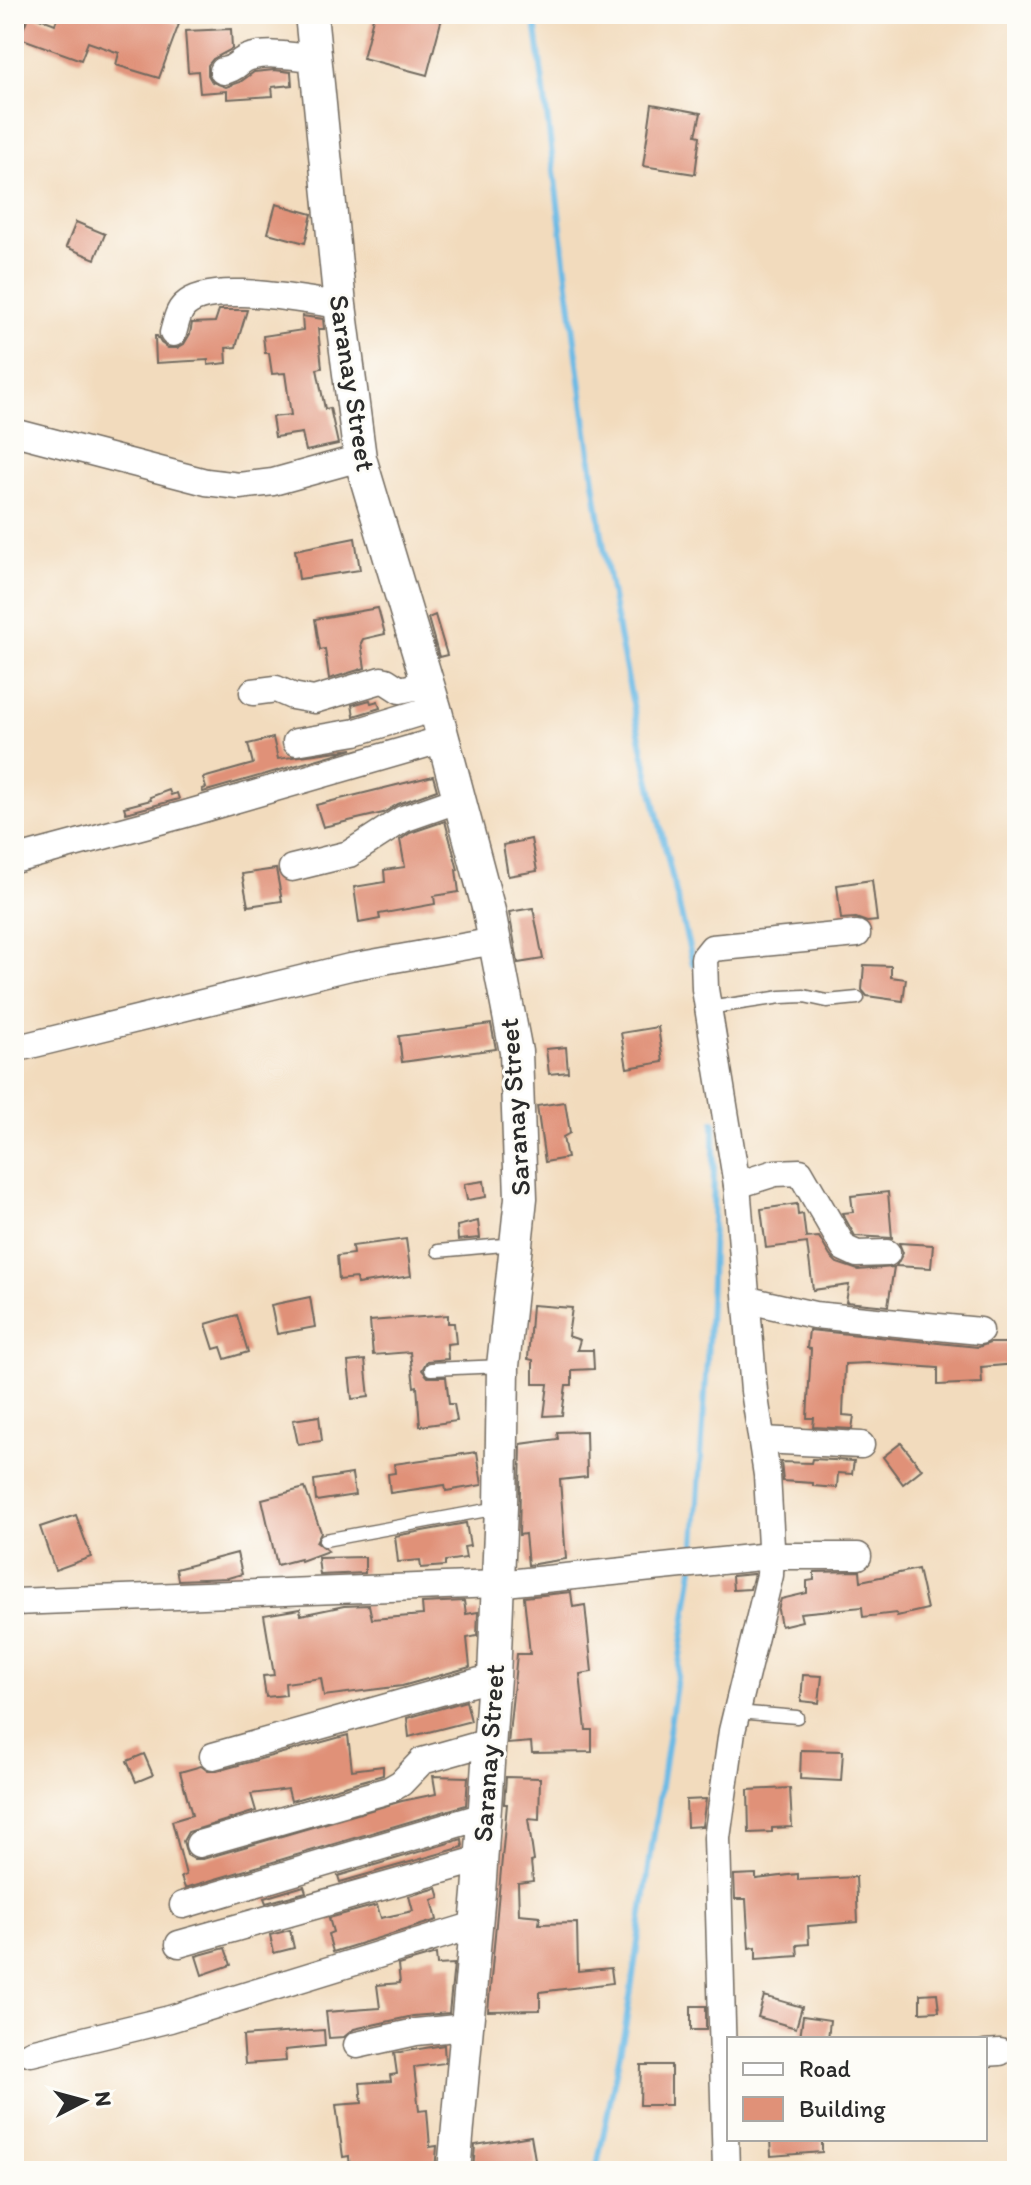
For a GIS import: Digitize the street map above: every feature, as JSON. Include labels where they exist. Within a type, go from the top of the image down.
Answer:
[{"type":"street","name":"Saranay Street","points":[[311,14],[340,305],[360,458],[460,799],[495,941],[516,1052],[521,1198],[503,1366],[494,1677],[454,2171]]},
{"type":"street","points":[[223,71],[235,69],[250,57],[315,58]]},
{"type":"street","points":[[173,333],[178,313],[184,305],[216,293],[241,292],[340,305]]},
{"type":"street","points":[[14,432],[206,482],[239,486],[273,482],[360,458]]},
{"type":"street","points":[[253,692],[276,689],[314,700],[381,680],[400,690],[432,696]]},
{"type":"street","points":[[296,742],[356,732],[432,696]]},
{"type":"street","points":[[14,860],[444,739]]},
{"type":"street","points":[[292,868],[349,854],[403,819],[460,799]]},
{"type":"street","points":[[726,2171],[717,1838],[736,1712],[761,1617],[770,1575],[770,1556],[767,1475],[754,1391],[737,1185],[708,1008],[704,958],[712,948],[857,934]]},
{"type":"street","points":[[14,1049],[350,967],[495,941]]},
{"type":"street","points":[[737,1185],[775,1173],[800,1172],[844,1248],[857,1254],[887,1253]]},
{"type":"street","points":[[748,1300],[814,1315],[980,1331]]},
{"type":"street","points":[[762,1440],[861,1445]]},
{"type":"street","points":[[14,1602],[497,1584],[770,1556],[858,1556]]},
{"type":"street","points":[[213,1756],[494,1677]]},
{"type":"street","points":[[199,1844],[389,1790],[401,1783],[422,1761],[489,1742]]},
{"type":"street","points":[[183,1905],[484,1816]]},
{"type":"street","points":[[179,1944],[481,1859]]},
{"type":"street","points":[[31,2053],[170,2019],[475,1925]]},
{"type":"street","points":[[357,2045],[416,2032],[466,2027]]},
{"type":"lane","points":[[708,1008],[781,997],[804,996],[827,1001],[858,998]]},
{"type":"lane","points":[[438,1251],[518,1243]]},
{"type":"lane","points":[[431,1369],[503,1366]]},
{"type":"lane","points":[[325,1540],[501,1507]]},
{"type":"lane","points":[[736,1712],[797,1717]]},
{"type":"building","points":[[29,14],[55,24],[59,14],[146,14],[179,24],[159,78],[116,65],[119,53],[88,42],[81,60],[20,38]]},
{"type":"building","points":[[374,14],[443,14],[427,75],[363,58]]},
{"type":"building","points":[[231,29],[232,49],[208,65],[212,82],[226,87],[254,72],[274,70],[291,72],[292,85],[272,87],[273,96],[227,99],[227,91],[200,93],[198,71],[188,72],[185,31]]},
{"type":"building","points":[[652,104],[701,113],[696,135],[700,136],[695,174],[643,166]]},
{"type":"building","points":[[276,204],[312,214],[305,243],[268,233]]},
{"type":"building","points":[[76,222],[105,234],[95,259],[66,247]]},
{"type":"building","points":[[219,310],[247,310],[236,347],[226,348],[227,363],[208,365],[208,360],[156,363],[155,336],[168,348],[177,348],[184,344],[190,334],[192,323],[215,322]]},
{"type":"building","points":[[302,316],[323,319],[324,329],[318,329],[322,368],[317,369],[325,409],[330,408],[338,444],[306,451],[302,433],[275,437],[272,417],[291,415],[285,373],[272,374],[263,336],[303,330]]},
{"type":"building","points":[[355,538],[360,570],[299,579],[295,550]]},
{"type":"building","points":[[378,608],[385,634],[363,639],[365,668],[329,679],[325,649],[320,650],[315,619]]},
{"type":"building","points":[[435,615],[447,655],[439,657],[428,618]]},
{"type":"building","points":[[370,700],[371,703],[378,701],[380,708],[354,716],[352,705]]},
{"type":"building","points":[[273,738],[278,759],[353,749],[203,792],[202,789],[206,788],[203,778],[253,764],[248,744]]},
{"type":"building","points":[[433,776],[437,790],[398,804],[383,813],[323,827],[316,805]]},
{"type":"building","points":[[169,790],[171,795],[177,793],[179,799],[126,813],[124,807],[151,800],[150,797]]},
{"type":"building","points":[[445,821],[458,870],[459,892],[434,896],[435,904],[379,914],[380,919],[359,923],[354,887],[385,882],[384,870],[405,867],[400,840],[410,833]]},
{"type":"building","points":[[531,839],[537,871],[508,876],[503,845]]},
{"type":"building","points":[[276,869],[282,901],[248,906],[242,874]]},
{"type":"building","points":[[872,880],[877,921],[841,919],[837,885]]},
{"type":"building","points":[[533,908],[543,959],[518,963],[509,912]]},
{"type":"building","points":[[864,965],[891,966],[891,977],[906,979],[903,1001],[867,996],[862,990]]},
{"type":"building","points":[[491,1024],[496,1049],[402,1062],[399,1036]]},
{"type":"building","points":[[658,1027],[663,1062],[627,1068],[621,1033]]},
{"type":"building","points":[[566,1047],[568,1072],[549,1074],[546,1049]]},
{"type":"building","points":[[565,1102],[570,1133],[563,1137],[567,1158],[545,1162],[537,1106]]},
{"type":"building","points":[[484,1181],[486,1197],[467,1200],[464,1184]]},
{"type":"building","points":[[888,1192],[892,1238],[855,1236],[842,1213],[853,1212],[851,1196]]},
{"type":"building","points":[[797,1204],[798,1215],[803,1214],[806,1238],[819,1237],[837,1263],[858,1270],[894,1267],[888,1306],[846,1302],[849,1285],[813,1290],[807,1243],[766,1248],[761,1209]]},
{"type":"building","points":[[478,1221],[480,1238],[458,1240],[457,1226]]},
{"type":"building","points":[[406,1239],[411,1276],[357,1284],[356,1278],[339,1280],[337,1256],[353,1254],[352,1246]]},
{"type":"building","points":[[899,1243],[933,1245],[931,1268],[896,1266],[903,1253]]},
{"type":"building","points":[[310,1297],[315,1327],[277,1334],[271,1305]]},
{"type":"building","points":[[532,1305],[572,1308],[568,1336],[580,1340],[577,1350],[593,1350],[594,1369],[572,1370],[572,1385],[566,1385],[562,1415],[544,1416],[548,1384],[533,1384],[533,1360],[528,1359]]},
{"type":"building","points":[[237,1315],[248,1352],[225,1359],[221,1347],[214,1349],[206,1324]]},
{"type":"building","points":[[448,1315],[448,1323],[454,1323],[456,1343],[447,1344],[448,1359],[427,1361],[422,1370],[428,1377],[446,1377],[449,1404],[454,1404],[457,1421],[420,1426],[410,1352],[373,1355],[370,1321]]},
{"type":"building","points":[[809,1330],[978,1347],[990,1343],[1017,1343],[1017,1364],[981,1367],[982,1383],[938,1385],[938,1368],[845,1364],[843,1415],[854,1416],[852,1429],[813,1427],[814,1418],[807,1418],[811,1349],[807,1348]]},
{"type":"building","points":[[365,1360],[369,1397],[352,1399],[348,1362]]},
{"type":"building","points":[[319,1416],[322,1441],[298,1444],[293,1420]]},
{"type":"building","points":[[586,1431],[587,1477],[560,1480],[566,1559],[528,1565],[525,1534],[519,1535],[521,1444],[558,1439],[557,1432]]},
{"type":"building","points":[[901,1443],[922,1469],[903,1484],[883,1457]]},
{"type":"building","points":[[477,1452],[482,1485],[446,1491],[445,1485],[390,1493],[388,1474],[395,1473],[394,1464]]},
{"type":"building","points":[[812,1459],[854,1461],[852,1474],[838,1473],[837,1488],[783,1481],[781,1462],[811,1463]]},
{"type":"building","points":[[352,1474],[355,1495],[316,1501],[314,1480]]},
{"type":"building","points":[[305,1488],[321,1532],[316,1542],[328,1551],[301,1561],[277,1565],[262,1499]]},
{"type":"building","points":[[76,1515],[91,1557],[55,1570],[40,1527]]},
{"type":"building","points":[[466,1523],[470,1546],[464,1547],[466,1558],[445,1561],[445,1566],[421,1568],[420,1560],[398,1562],[395,1536]]},
{"type":"building","points":[[237,1553],[242,1574],[228,1578],[178,1580],[176,1569]]},
{"type":"building","points":[[365,1557],[365,1573],[320,1575],[318,1558]]},
{"type":"building","points":[[918,1569],[927,1609],[897,1616],[896,1613],[863,1617],[862,1607],[800,1613],[802,1621],[781,1626],[778,1610],[781,1599],[807,1593],[807,1581],[814,1580],[814,1572],[860,1571],[861,1581]]},
{"type":"building","points":[[754,1574],[750,1589],[733,1590],[732,1576]]},
{"type":"building","points":[[571,1592],[573,1607],[585,1605],[592,1672],[580,1674],[586,1730],[592,1730],[592,1752],[532,1753],[531,1742],[508,1744],[517,1654],[530,1654],[524,1597]]},
{"type":"building","points":[[464,1601],[466,1614],[478,1612],[477,1636],[467,1638],[470,1667],[402,1686],[324,1696],[321,1678],[285,1683],[286,1695],[266,1697],[263,1676],[274,1675],[264,1615],[300,1609],[301,1615],[344,1606],[369,1605],[372,1619],[423,1615],[422,1603]]},
{"type":"building","points":[[803,1675],[822,1676],[819,1703],[801,1701]]},
{"type":"building","points":[[466,1701],[471,1721],[409,1737],[407,1718]]},
{"type":"building","points":[[348,1735],[352,1770],[383,1766],[383,1775],[291,1801],[288,1789],[251,1794],[256,1811],[188,1832],[183,1841],[187,1855],[203,1859],[436,1794],[433,1776],[468,1777],[466,1805],[185,1888],[181,1877],[186,1875],[172,1821],[192,1815],[180,1772],[201,1766],[208,1771],[217,1771]]},
{"type":"building","points":[[801,1750],[843,1751],[841,1781],[800,1779]]},
{"type":"building","points":[[144,1754],[153,1775],[136,1782],[127,1761]]},
{"type":"building","points":[[506,1777],[540,1778],[539,1820],[528,1819],[534,1861],[531,1862],[533,1881],[518,1883],[519,1914],[540,1916],[539,1924],[577,1923],[578,1971],[611,1968],[613,1983],[540,1992],[540,2010],[488,2011],[507,1804],[504,1804]]},
{"type":"building","points":[[790,1788],[792,1827],[749,1833],[748,1790]]},
{"type":"building","points":[[706,1799],[702,1826],[687,1827],[686,1800]]},
{"type":"building","points":[[462,1839],[463,1847],[340,1882],[338,1876]]},
{"type":"building","points":[[756,1874],[756,1879],[798,1874],[798,1880],[856,1877],[858,1922],[808,1926],[809,1944],[797,1945],[798,1956],[756,1959],[756,1947],[749,1948],[746,1899],[735,1899],[734,1875]]},
{"type":"building","points":[[304,1886],[306,1892],[266,1903],[264,1898]]},
{"type":"building","points":[[437,1888],[440,1898],[432,1900],[437,1920],[333,1952],[328,1934],[333,1932],[329,1918],[377,1905],[381,1918],[413,1911],[409,1896]]},
{"type":"building","points":[[290,1930],[294,1948],[274,1953],[270,1935]]},
{"type":"building","points":[[225,1948],[231,1965],[202,1975],[196,1956]]},
{"type":"building","points":[[436,1954],[437,1965],[454,1964],[449,2013],[413,2016],[354,2029],[344,2037],[329,2038],[326,2012],[380,2008],[377,1985],[400,1983],[398,1965]]},
{"type":"building","points":[[937,1993],[939,2011],[920,2012],[920,1994]]},
{"type":"building","points":[[764,1996],[802,2007],[796,2028],[758,2017]]},
{"type":"building","points":[[691,2006],[706,2006],[706,2030],[691,2030]]},
{"type":"building","points":[[803,2016],[830,2020],[828,2037],[800,2037]]},
{"type":"building","points":[[324,2030],[325,2046],[285,2050],[286,2061],[245,2064],[243,2036]]},
{"type":"building","points":[[444,2045],[445,2063],[414,2067],[419,2111],[427,2110],[430,2147],[437,2146],[435,2171],[350,2171],[349,2156],[343,2157],[336,2105],[362,2103],[360,2083],[391,2081],[390,2075],[397,2074],[394,2053]]},
{"type":"building","points":[[641,2065],[671,2065],[671,2105],[640,2105]]},
{"type":"building","points":[[531,2136],[536,2165],[499,2171],[473,2171],[475,2145]]},
{"type":"building","points":[[770,2141],[822,2141],[822,2152],[771,2156]]},
{"type":"waterway","points":[[534,14],[608,573],[636,721],[693,964]]},
{"type":"waterway","points":[[694,1558],[711,1286],[714,1122]]},
{"type":"waterway","points":[[596,2171],[626,2023],[693,1569]]}]
